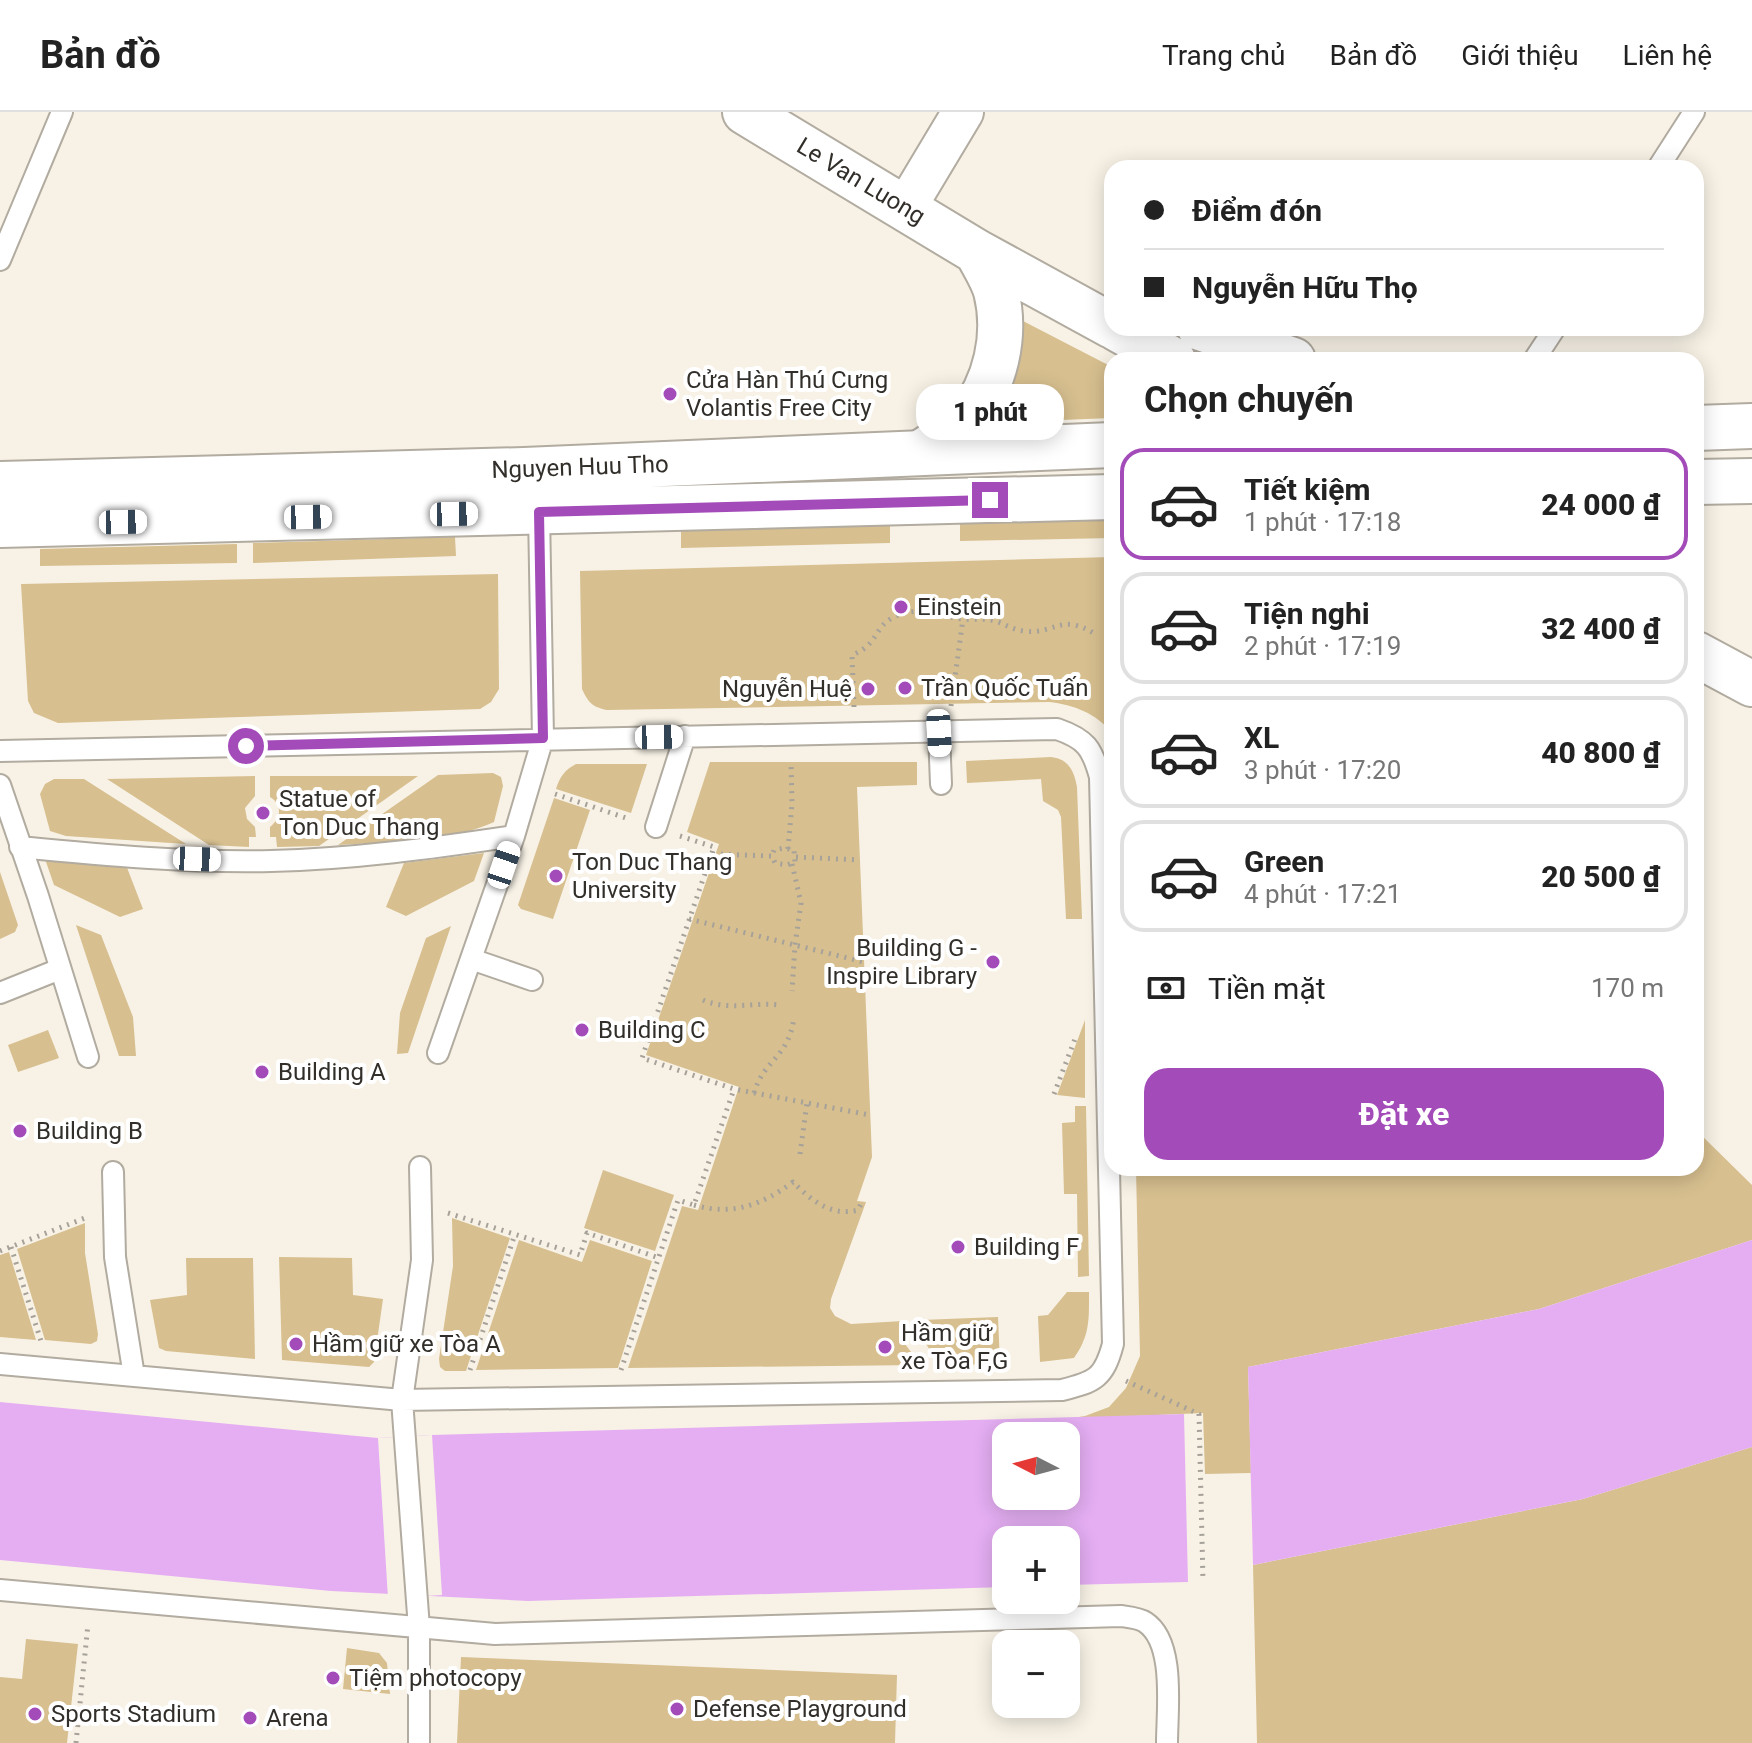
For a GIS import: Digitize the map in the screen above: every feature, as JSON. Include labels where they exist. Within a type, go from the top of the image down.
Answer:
[{"type":"main road","name":"Le Van Luong","points":[[745,112],[977,252],[1104,322]]},
{"type":"main road","name":"Le Van Luong","points":[[977,252],[1104,295]]},
{"type":"main road","points":[[922,452],[965,422],[984,394],[997,360],[1001,324],[995,288],[977,252]]},
{"type":"main road","name":"Le Van Luong","points":[[1130,336],[1159,352]]},
{"type":"main road","points":[[1223,336],[1270,352]]},
{"type":"main road","points":[[1704,428],[1752,426]]},
{"type":"main road","name":"Nguyen Huu Tho","points":[[0,484],[524,470],[1104,445]]},
{"type":"main road","points":[[1704,482],[1752,481]]},
{"type":"main road","points":[[0,525],[1104,497]]},
{"type":"main road","points":[[1704,658],[1752,684]]},
{"type":"street","points":[[906,207],[963,112]]},
{"type":"lane","points":[[0,260],[62,112]]},
{"type":"lane","points":[[1663,160],[1694,112]]},
{"type":"lane","points":[[438,1053],[514,836],[543,738],[539,512]]},
{"type":"lane","points":[[0,751],[1057,729],[1078,736],[1093,754],[1100,777],[1104,951]]},
{"type":"lane","points":[[939,733],[941,784]]},
{"type":"lane","points":[[656,827],[685,736]]},
{"type":"lane","points":[[0,785],[88,1057]]},
{"type":"lane","points":[[20,847],[167,858],[269,861],[376,854],[514,836]]},
{"type":"lane","points":[[471,959],[532,980]]},
{"type":"lane","points":[[0,993],[60,969]]},
{"type":"lane","points":[[419,1743],[419,1628],[402,1400],[422,1260],[420,1167]]},
{"type":"lane","points":[[113,1172],[115,1257],[134,1376]]},
{"type":"lane","points":[[0,1364],[402,1400],[1062,1390],[1090,1383],[1107,1368],[1113,1344],[1109,1176]]},
{"type":"lane","points":[[0,1590],[495,1634],[1121,1616],[1144,1621],[1159,1635],[1166,1659],[1167,1743]]},
{"type":"path","points":[[854,712],[852,655],[867,649],[892,618],[919,611],[935,611],[963,619],[992,620],[1027,632],[1071,623],[1095,634]]},
{"type":"path","points":[[950,710],[963,619]]},
{"type":"path","points":[[788,849],[792,756]]},
{"type":"path","points":[[550,792],[714,847],[642,1058],[734,1089],[870,1115]]},
{"type":"path","points":[[772,856],[778,848],[794,850],[796,857],[792,864],[801,903],[792,991]]},
{"type":"path","points":[[712,854],[772,856]]},
{"type":"path","points":[[772,856],[775,863],[792,864]]},
{"type":"path","points":[[796,857],[860,860]]},
{"type":"path","points":[[689,919],[864,962]]},
{"type":"path","points":[[703,1000],[717,1006],[779,1005]]},
{"type":"path","points":[[754,1093],[765,1068],[786,1048],[794,1018]]},
{"type":"path","points":[[1054,1094],[1080,1026]]},
{"type":"path","points":[[694,1205],[734,1089]]},
{"type":"path","points":[[800,1154],[807,1103]]},
{"type":"path","points":[[620,1375],[678,1200],[726,1211],[749,1207],[779,1193],[793,1182],[808,1198],[835,1210],[858,1210],[862,1202]]},
{"type":"path","points":[[443,1212],[580,1255],[587,1233],[659,1258]]},
{"type":"path","points":[[0,1251],[91,1216]]},
{"type":"path","points":[[468,1377],[515,1234]]},
{"type":"path","points":[[11,1247],[42,1345]]},
{"type":"path","points":[[1125,1380],[1199,1414],[1203,1581]]},
{"type":"path","points":[[76,1743],[89,1619]]},
{"type":"shaded area","points":[[1023,321],[1104,363],[1104,418],[987,423]]},
{"type":"shaded area","points":[[1104,520],[1104,538],[960,541],[960,523]]},
{"type":"shaded area","points":[[890,524],[890,543],[681,548],[681,528]]},
{"type":"shaded area","points":[[455,537],[456,556],[253,563],[253,543]]},
{"type":"shaded area","points":[[237,544],[237,563],[40,566],[40,549]]},
{"type":"shaded area","points":[[1104,557],[1104,725],[1084,711],[1049,702],[607,710],[591,703],[582,689],[580,571]]},
{"type":"shaded area","points":[[498,574],[499,689],[491,702],[480,709],[58,723],[34,713],[28,701],[21,584]]},
{"type":"shaded area","points":[[1051,757],[1062,760],[1070,767],[1077,787],[1082,919],[1066,919],[1061,817],[1058,810],[1043,801],[1041,779],[967,783],[966,761]]},
{"type":"shaded area","points":[[710,762],[917,762],[917,785],[857,787],[872,1157],[857,1201],[866,1202],[830,1308],[835,1316],[851,1324],[903,1321],[905,1344],[921,1365],[628,1368],[682,1206],[698,1210],[739,1087],[646,1055],[719,844],[687,832]]},
{"type":"shaded area","points":[[576,764],[647,764],[631,813],[556,789],[563,774]]},
{"type":"shaded area","points":[[493,773],[501,777],[503,786],[494,822],[439,837],[338,845],[438,775]]},
{"type":"shaded area","points":[[255,776],[255,796],[245,808],[247,819],[255,827],[256,837],[249,837],[249,847],[209,845],[107,779]]},
{"type":"shaded area","points":[[270,776],[418,776],[319,846],[277,847],[276,837],[270,837],[270,827],[279,812],[277,804],[270,797]]},
{"type":"shaded area","points":[[54,779],[84,779],[186,844],[66,836],[50,831],[40,794],[45,784]]},
{"type":"shaded area","points":[[554,798],[590,810],[553,919],[521,909],[518,905]]},
{"type":"shaded area","points":[[484,853],[474,881],[406,916],[386,907],[404,863]]},
{"type":"shaded area","points":[[45,859],[126,865],[143,909],[120,917],[54,885]]},
{"type":"shaded area","points":[[0,872],[18,925],[15,932],[0,939]]},
{"type":"shaded area","points":[[76,925],[101,935],[133,1017],[136,1056],[119,1056]]},
{"type":"shaded area","points":[[451,926],[408,1053],[397,1054],[400,1013],[426,938]]},
{"type":"shaded area","points":[[1085,1020],[1085,1098],[1057,1095]]},
{"type":"shaded area","points":[[48,1030],[59,1058],[18,1072],[8,1045]]},
{"type":"shaded area","points":[[1075,1106],[1086,1106],[1089,1276],[1078,1277],[1077,1194],[1064,1194],[1062,1123],[1075,1122]]},
{"type":"shaded area","points":[[1704,1138],[1752,1185],[1752,1240],[1539,1309],[1248,1367],[1251,1473],[1205,1474],[1203,1413],[1066,1419],[1109,1407],[1126,1388],[1140,1356],[1136,1176],[1704,1176]]},
{"type":"shaded area","points":[[603,1170],[674,1195],[655,1251],[584,1228]]},
{"type":"shaded area","points":[[452,1218],[510,1238],[466,1371],[445,1371],[440,1367],[439,1359],[453,1266]]},
{"type":"shaded area","points":[[85,1223],[85,1253],[97,1341],[91,1344],[45,1340],[17,1249]]},
{"type":"shaded area","points":[[519,1240],[582,1262],[590,1240],[652,1261],[618,1368],[476,1370]]},
{"type":"shaded area","points":[[1752,1240],[1752,1447],[1583,1499],[1253,1565],[1248,1367],[1539,1309]]},
{"type":"shaded area","points":[[9,1252],[36,1340],[0,1337],[0,1255]]},
{"type":"shaded area","points":[[279,1257],[352,1258],[353,1295],[383,1299],[374,1362],[369,1367],[282,1360]]},
{"type":"shaded area","points":[[186,1258],[253,1258],[255,1359],[159,1348],[150,1300],[187,1295]]},
{"type":"shaded area","points":[[1067,1292],[1089,1292],[1083,1342],[1074,1358],[1040,1362],[1038,1316],[1048,1315]]},
{"type":"shaded area","points":[[998,1317],[1000,1364],[945,1365],[930,1350],[922,1335],[921,1320]]},
{"type":"shaded area","points":[[0,1402],[378,1438],[1184,1414],[1188,1582],[1080,1585],[1080,1526],[992,1526],[992,1587],[528,1601],[331,1591],[0,1560]]},
{"type":"shaded area","points":[[1752,1447],[1752,1743],[1257,1743],[1253,1565],[1583,1499]]},
{"type":"shaded area","name":"Sports Stadium","points":[[26,1639],[78,1644],[67,1743],[0,1743],[0,1677],[22,1679]]},
{"type":"shaded area","points":[[347,1648],[379,1653],[387,1663],[390,1694],[343,1689]]},
{"type":"shaded area","name":"Defense Playground","points":[[461,1657],[897,1675],[895,1743],[457,1743]]},
{"type":"pier","points":[[432,1435],[442,1595],[388,1598],[378,1438]]},
{"type":"place","name":"Cửa Hàn Thú Cưng Volantis Free City","points":[[670,394]]},
{"type":"place","name":"Einstein","points":[[901,607]]},
{"type":"place","name":"Trần Quốc Tuấn","points":[[905,688]]},
{"type":"place","name":"Nguyễn Huệ","points":[[868,689]]},
{"type":"place","name":"Statue of Ton Duc Thang","points":[[263,813]]},
{"type":"place","name":"Ton Duc Thang University","points":[[556,876]]},
{"type":"place","name":"Building G - Inspire Library","points":[[993,962]]},
{"type":"place","name":"Building C","points":[[582,1030]]},
{"type":"place","name":"Building A","points":[[262,1072]]},
{"type":"place","name":"Building B","points":[[20,1131]]},
{"type":"place","name":"Building F","points":[[958,1247]]},
{"type":"place","name":"Hầm giữ xe Tòa A","points":[[296,1344]]},
{"type":"place","name":"Hầm giữ xe Tòa F,G","points":[[885,1347]]},
{"type":"place","name":"Tiệm photocopy","points":[[333,1678]]},
{"type":"place","name":"Defense Playground","points":[[677,1709]]},
{"type":"place","name":"Sports Stadium","points":[[35,1714]]},
{"type":"place","name":"Arena","points":[[250,1718]]},
{"type":"route","points":[[246,746],[543,738],[539,512],[990,500]]}]
